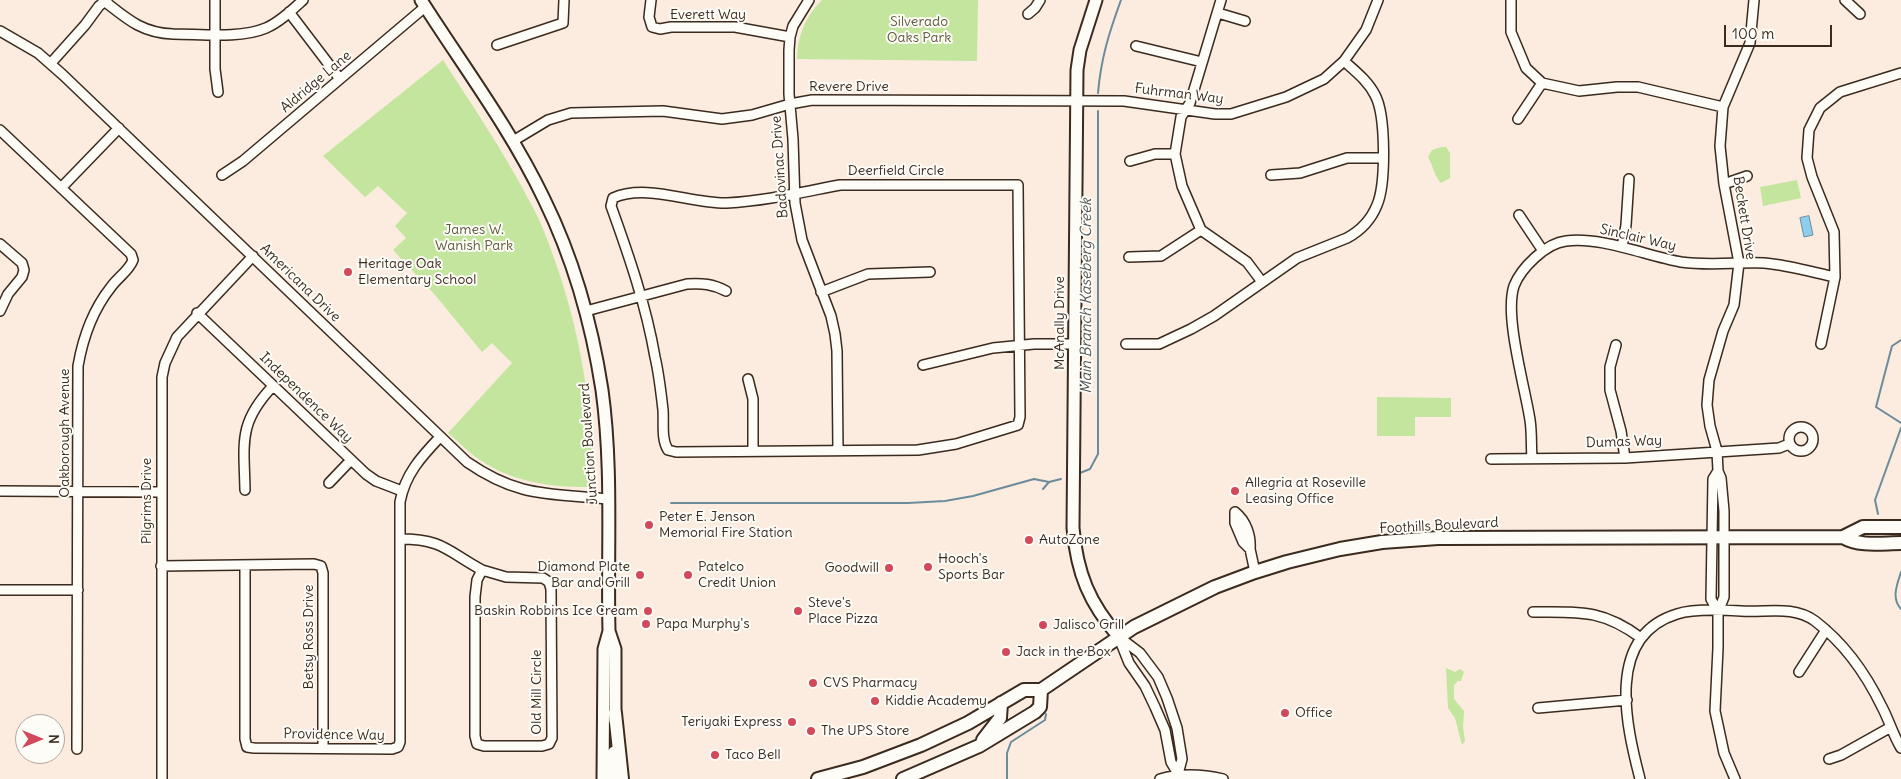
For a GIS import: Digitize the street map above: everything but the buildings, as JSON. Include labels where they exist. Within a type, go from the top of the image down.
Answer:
[{"type":"main road","name":"McAnally Drive","points":[[1096,0],[1080,50],[1077,70],[1073,528],[1075,553],[1087,591],[1103,618],[1119,637]]},
{"type":"main road","name":"Junction Boulevard","points":[[423,3],[514,142],[545,200],[558,230],[586,311],[602,390],[608,499],[609,631],[604,649],[603,779]]},
{"type":"main road","name":"Foothills Boulevard","points":[[825,778],[863,767],[938,738],[968,723],[1024,690],[1041,690],[1134,627],[1215,587],[1286,562],[1340,549],[1413,539],[1478,537],[1843,537],[1863,527],[1901,527]]},
{"type":"main road","name":"Foothills Boulevard","points":[[1843,537],[1850,541],[1861,543],[1901,543]]},
{"type":"main road","name":"Junction Boulevard","points":[[609,631],[615,648],[614,779]]},
{"type":"main road","points":[[903,779],[979,746],[1035,712],[1040,707],[1041,690]]},
{"type":"main road","points":[[979,746],[1000,718],[1002,703]]},
{"type":"main road","points":[[615,713],[622,779]]},
{"type":"main road","points":[[850,779],[863,767]]},
{"type":"street","points":[[215,0],[215,69],[218,92]]},
{"type":"street","points":[[51,64],[105,1],[132,23],[152,32],[215,34],[255,32],[268,28],[303,0]]},
{"type":"street","points":[[497,45],[563,23],[564,0]]},
{"type":"street","name":"Everett Way","points":[[651,0],[649,17],[652,27],[660,29],[671,27],[735,27],[790,37]]},
{"type":"street","name":"Badovinac Drive","points":[[809,0],[798,15],[790,37],[790,104],[794,193],[802,240],[831,316],[837,351],[838,450]]},
{"type":"street","points":[[1028,14],[1040,0]]},
{"type":"street","points":[[1221,0],[1190,103],[1181,117],[1175,154],[1182,186],[1202,230],[1247,262],[1262,282]]},
{"type":"street","name":"Fuhrman Way","points":[[1076,102],[1124,101],[1220,114],[1239,112],[1308,87],[1324,78],[1344,61],[1366,30],[1378,0]]},
{"type":"street","points":[[1511,0],[1510,32],[1526,68],[1542,83],[1579,91],[1638,87],[1723,107]]},
{"type":"street","name":"Beckett Drive","points":[[1718,537],[1721,478],[1718,471],[1717,451],[1710,426],[1707,405],[1709,380],[1723,331],[1734,304],[1739,263],[1724,184],[1720,146],[1723,107],[1750,43],[1754,0]]},
{"type":"street","points":[[1845,0],[1860,14]]},
{"type":"street","name":"Aldridge Lane","points":[[222,175],[243,162],[340,79],[423,3]]},
{"type":"street","points":[[289,12],[340,79]]},
{"type":"street","points":[[1218,12],[1245,20]]},
{"type":"street","name":"Americana Drive","points":[[0,31],[23,43],[51,64],[440,437],[475,467],[512,486],[548,495],[608,499]]},
{"type":"street","points":[[1136,46],[1202,62]]},
{"type":"street","points":[[1126,344],[1159,344],[1214,316],[1297,258],[1340,242],[1361,228],[1373,214],[1380,196],[1382,127],[1379,103],[1370,88],[1344,61]]},
{"type":"street","points":[[1821,344],[1835,277],[1834,232],[1812,177],[1807,158],[1810,130],[1820,108],[1840,92],[1901,73]]},
{"type":"street","points":[[1518,119],[1542,83]]},
{"type":"street","name":"Revere Drive","points":[[514,142],[548,120],[571,113],[663,111],[722,120],[752,115],[812,100],[1076,102]]},
{"type":"street","points":[[61,188],[119,128]]},
{"type":"street","name":"Oakborough Avenue","points":[[0,130],[131,254],[133,260],[131,266],[111,286],[99,303],[81,349],[78,383],[77,749]]},
{"type":"street","points":[[1130,161],[1141,157],[1175,154]]},
{"type":"street","points":[[1271,175],[1300,173],[1348,158],[1382,158]]},
{"type":"street","points":[[1724,184],[1747,176]]},
{"type":"street","points":[[1622,247],[1627,217],[1629,180]]},
{"type":"street","name":"Deerfield Circle","points":[[840,185],[1018,185],[1020,417],[1018,425],[937,448],[918,450],[676,452],[668,450],[664,443],[663,408],[657,366],[641,296],[630,258],[611,206],[613,198],[622,194],[654,194],[726,203],[794,193],[840,185]]},
{"type":"street","points":[[1519,216],[1543,251]]},
{"type":"street","points":[[1130,257],[1161,256],[1202,230]]},
{"type":"street","name":"Sinclair Way","points":[[1532,458],[1530,423],[1510,310],[1514,287],[1523,270],[1543,251],[1565,240],[1591,242],[1622,247],[1681,262],[1703,265],[1765,264],[1835,277]]},
{"type":"street","points":[[0,244],[22,263],[24,270],[22,277],[8,294],[0,311]]},
{"type":"street","name":"Pilgrims Drive","points":[[162,779],[162,377],[170,348],[176,337],[252,256]]},
{"type":"street","points":[[822,292],[868,274],[930,272]]},
{"type":"street","points":[[586,311],[687,284],[714,285],[726,291]]},
{"type":"street","name":"Independence Way","points":[[198,313],[351,460],[376,481],[402,490]]},
{"type":"street","points":[[923,365],[993,348],[1020,345],[1075,344]]},
{"type":"street","points":[[1616,345],[1610,367],[1610,390],[1621,431],[1625,458]]},
{"type":"street","points":[[748,379],[753,399],[753,451]]},
{"type":"street","points":[[245,490],[245,431],[254,408],[273,386]]},
{"type":"street","name":"Providence Way","points":[[245,566],[245,739],[247,746],[254,748],[392,749],[398,747],[400,742],[400,507],[402,490],[418,461],[440,437]]},
{"type":"street","name":"Dumas Way","points":[[1491,459],[1625,458],[1779,448],[1789,444]]},
{"type":"street","points":[[329,483],[351,460]]},
{"type":"street","name":"Beckett Drive","points":[[1718,471],[1713,479],[1718,537]]},
{"type":"street","points":[[0,492],[161,492]]},
{"type":"street","points":[[1235,512],[1235,523],[1243,542],[1250,549],[1255,572]]},
{"type":"street","points":[[1718,537],[1712,599],[1718,612]]},
{"type":"street","points":[[1718,537],[1724,597],[1718,612],[1715,711],[1724,753],[1735,779]]},
{"type":"street","name":"Old Mill Circle","points":[[400,539],[436,542],[482,570],[506,577],[542,578],[549,582],[551,588],[552,738],[549,744],[542,746],[484,746],[477,744],[475,736],[475,597],[477,580],[482,570]]},
{"type":"street","name":"Betsy Ross Drive","points":[[161,566],[314,564],[321,566],[323,573],[323,748]]},
{"type":"street","points":[[0,590],[78,590]]},
{"type":"street","points":[[1640,779],[1631,743],[1627,700],[1627,673],[1630,661],[1641,638],[1657,624],[1679,613],[1769,610],[1796,612],[1813,620],[1826,630],[1853,658],[1882,706],[1901,748]]},
{"type":"street","points":[[1533,612],[1592,613],[1615,621],[1641,638]]},
{"type":"street","points":[[1799,672],[1826,630]]},
{"type":"street","name":"McAnally Drive","points":[[1119,637],[1129,663],[1145,686],[1155,706],[1165,730],[1171,762],[1178,774]]},
{"type":"street","name":"McAnally Drive","points":[[1119,637],[1140,653],[1158,678],[1167,698],[1177,728],[1182,759],[1178,774]]},
{"type":"street","points":[[1538,708],[1627,700]]},
{"type":"street","points":[[1829,759],[1841,755],[1891,727]]},
{"type":"street","points":[[1160,779],[1178,774],[1202,774],[1223,779]]},
{"type":"green space","name":"Silverado Oaks Park","points":[[822,0],[978,0],[977,61],[797,59],[801,34],[811,13]]},
{"type":"green space","name":"James W. Wanish Park","points":[[443,60],[522,187],[541,225],[554,258],[571,313],[583,368],[591,424],[594,481],[587,487],[559,486],[532,482],[505,474],[476,457],[448,433],[512,363],[492,343],[482,352],[435,295],[393,250],[406,238],[395,226],[407,213],[378,186],[365,197],[323,156]]},
{"type":"green space","points":[[1446,147],[1450,153],[1450,178],[1441,183],[1428,157],[1432,150]]},
{"type":"green space","points":[[1797,180],[1801,198],[1763,206],[1760,187]]},
{"type":"green space","points":[[1377,397],[1451,398],[1451,417],[1415,417],[1415,436],[1377,436]]},
{"type":"green space","points":[[1446,668],[1455,672],[1460,669],[1464,672],[1461,681],[1454,685],[1454,699],[1464,711],[1465,741],[1462,745],[1455,718],[1448,708]]},
{"type":"water","points":[[1809,216],[1813,235],[1804,237],[1800,218]]},
{"type":"waterway","name":"Main Branch Kaseberg Creek","points":[[1098,93],[1106,46],[1121,0]]},
{"type":"waterway","name":"Main Branch Kaseberg Creek","points":[[1080,473],[1090,469],[1098,454],[1098,111]]},
{"type":"waterway","points":[[1901,340],[1892,346],[1876,407],[1901,423]]},
{"type":"waterway","points":[[1878,514],[1875,500],[1901,428]]},
{"type":"waterway","points":[[671,503],[908,503],[945,501],[973,496],[1034,479],[1049,482]]},
{"type":"waterway","name":"Main Branch Kaseberg Creek","points":[[1043,489],[1049,482],[1061,479]]},
{"type":"waterway","points":[[1901,572],[1896,596],[1901,609]]},
{"type":"waterway","name":"Main Branch Kaseberg Creek","points":[[1007,779],[1007,753],[1011,742],[1045,720],[1046,714]]},
{"type":"place","name":"Heritage Oak Elementary School","points":[[348,272]]},
{"type":"place","name":"Allegria at Roseville Leasing Office","points":[[1235,491]]},
{"type":"place","name":"Peter E. Jenson Memorial Fire Station","points":[[649,525]]},
{"type":"place","name":"AutoZone","points":[[1029,540]]},
{"type":"place","name":"Hooch's Sports Bar","points":[[928,567]]},
{"type":"place","name":"Goodwill","points":[[889,568]]},
{"type":"place","name":"Diamond Plate Bar and Grill","points":[[640,575]]},
{"type":"place","name":"Patelco Credit Union","points":[[688,575]]},
{"type":"place","name":"Baskin Robbins Ice Cream","points":[[648,611]]},
{"type":"place","name":"Steve's Place Pizza","points":[[798,611]]},
{"type":"place","name":"Papa Murphy's","points":[[646,624]]},
{"type":"place","name":"Jalisco Grill","points":[[1043,625]]},
{"type":"place","name":"Jack in the Box","points":[[1006,652]]},
{"type":"place","name":"CVS Pharmacy","points":[[813,683]]},
{"type":"place","name":"Kiddie Academy","points":[[875,701]]},
{"type":"place","name":"Office","points":[[1285,713]]},
{"type":"place","name":"Teriyaki Express","points":[[792,722]]},
{"type":"place","name":"The UPS Store","points":[[811,731]]},
{"type":"place","name":"Taco Bell","points":[[715,755]]}]
